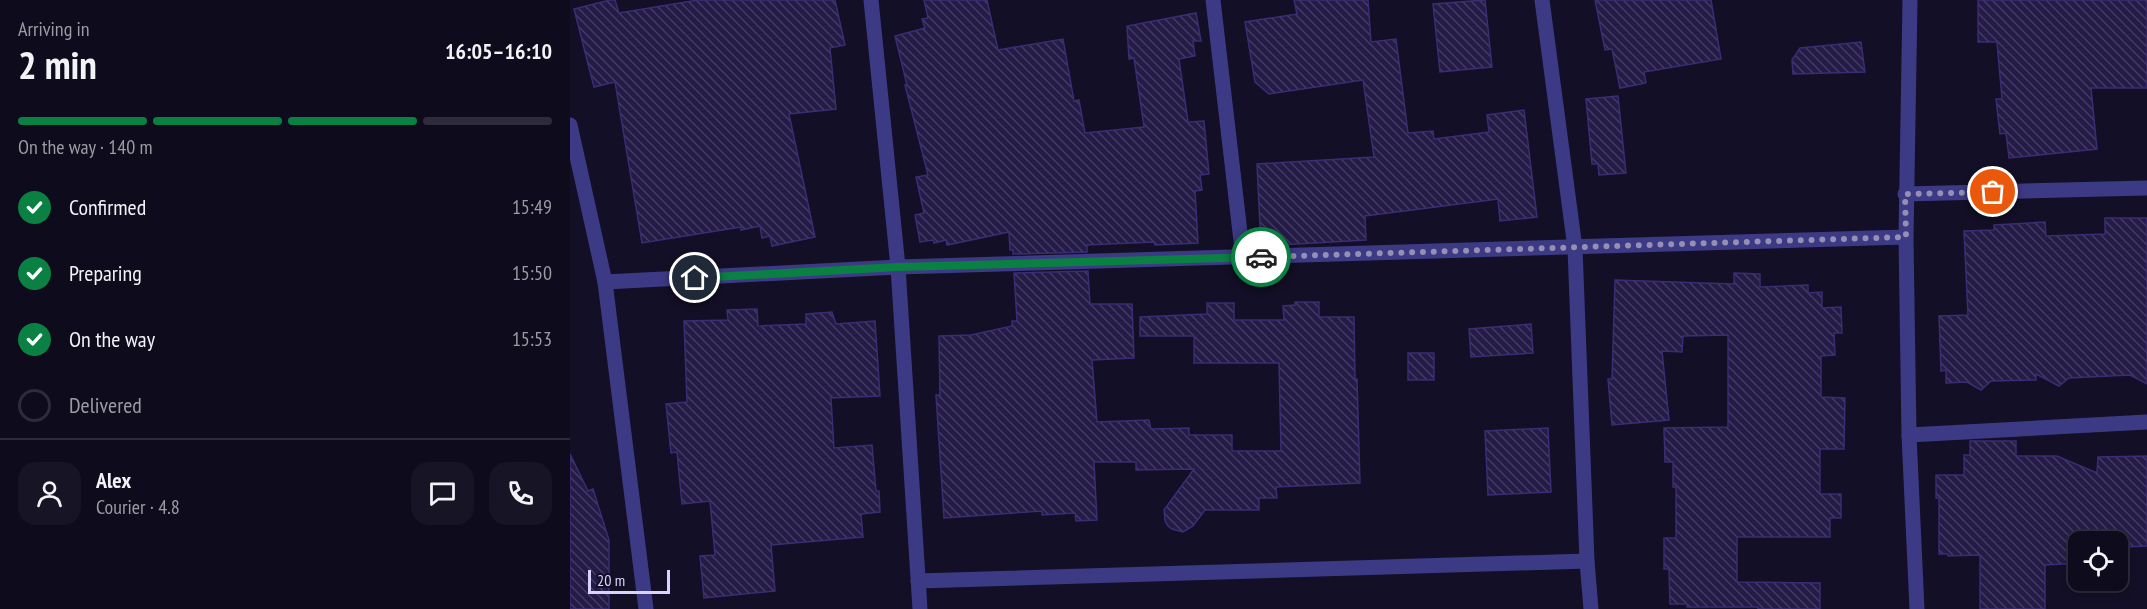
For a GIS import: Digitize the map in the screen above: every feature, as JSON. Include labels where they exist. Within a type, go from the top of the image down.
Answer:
[{"type":"street","points":[[871,0],[898,267],[920,609]]},
{"type":"street","points":[[1213,0],[1243,258]]},
{"type":"street","points":[[1542,0],[1575,248],[1587,561],[1591,609]]},
{"type":"street","points":[[1910,0],[1905,194],[1909,435],[1917,609]]},
{"type":"street","points":[[570,125],[605,282],[646,609]]},
{"type":"street","points":[[1905,194],[2147,188]]},
{"type":"street","points":[[605,282],[898,267],[1906,237]]},
{"type":"street","points":[[1909,435],[2147,422]]},
{"type":"street","points":[[918,581],[1587,561]]},
{"type":"building","points":[[615,0],[619,13],[698,0],[835,0],[845,45],[830,48],[836,109],[789,114],[815,237],[772,246],[770,236],[762,238],[760,226],[642,243],[615,82],[594,87],[574,9]]},
{"type":"building","points":[[924,0],[987,0],[998,50],[1063,39],[1074,101],[1079,100],[1085,133],[1144,127],[1134,58],[1129,59],[1127,26],[1196,13],[1201,41],[1193,41],[1195,56],[1179,59],[1188,122],[1204,121],[1209,174],[1200,175],[1202,190],[1195,191],[1198,243],[1087,245],[1087,252],[1013,254],[1013,250],[1010,250],[1009,232],[947,245],[946,240],[934,243],[933,240],[920,242],[915,215],[924,213],[916,177],[928,175],[895,36],[925,28],[922,19],[928,18]]},
{"type":"building","points":[[1294,0],[1368,0],[1371,42],[1396,39],[1408,133],[1433,131],[1434,139],[1489,132],[1487,115],[1524,110],[1537,217],[1500,221],[1498,199],[1365,216],[1366,240],[1261,246],[1257,164],[1374,157],[1363,80],[1269,94],[1255,82],[1245,22],[1297,14]]},
{"type":"building","points":[[1485,0],[1492,67],[1440,72],[1433,4]]},
{"type":"building","points":[[1595,0],[1711,0],[1721,59],[1644,72],[1646,83],[1620,88],[1612,49],[1605,50]]},
{"type":"building","points":[[1978,0],[2147,0],[2147,88],[2091,88],[2097,149],[2009,158],[2006,133],[2000,134],[1996,99],[2002,99],[1997,42],[1978,42]]},
{"type":"building","points":[[1861,42],[1865,72],[1793,74],[1792,60],[1800,48]]},
{"type":"building","points":[[1618,96],[1626,173],[1599,175],[1598,164],[1592,164],[1586,99]]},
{"type":"building","points":[[2105,218],[2147,218],[2147,384],[2130,375],[2069,378],[2059,386],[2036,374],[2036,380],[1991,381],[1981,390],[1967,382],[1946,383],[1946,370],[1941,371],[1939,316],[1968,315],[1964,231],[1994,230],[1994,225],[2045,222],[2046,236],[2105,234]]},
{"type":"building","points":[[1088,271],[1090,304],[1132,304],[1134,358],[1092,360],[1097,422],[1149,420],[1151,429],[1189,428],[1189,435],[1232,435],[1232,451],[1281,451],[1279,363],[1194,363],[1194,336],[1140,336],[1140,317],[1207,314],[1207,303],[1234,303],[1234,320],[1284,320],[1283,306],[1295,305],[1295,302],[1319,302],[1319,317],[1354,317],[1360,483],[1276,487],[1277,498],[1259,498],[1259,510],[1205,510],[1193,526],[1183,532],[1168,526],[1164,510],[1194,469],[1136,470],[1136,462],[1094,462],[1097,520],[1076,521],[1075,513],[1042,515],[1042,511],[944,518],[936,395],[940,395],[939,336],[971,335],[1012,326],[1012,321],[1017,321],[1014,273]]},
{"type":"building","points":[[1734,273],[1760,274],[1760,287],[1808,285],[1808,293],[1822,292],[1822,308],[1841,307],[1842,333],[1834,333],[1835,355],[1821,356],[1821,397],[1845,398],[1844,449],[1820,449],[1820,494],[1841,494],[1841,518],[1830,518],[1830,537],[1737,537],[1737,582],[1820,583],[1820,609],[1687,607],[1687,604],[1670,604],[1669,569],[1664,569],[1664,538],[1676,538],[1676,487],[1673,487],[1673,462],[1665,462],[1664,428],[1728,427],[1728,335],[1683,336],[1682,352],[1662,351],[1669,420],[1612,425],[1608,379],[1612,379],[1615,280],[1734,284]]},
{"type":"building","points":[[757,309],[758,326],[806,324],[806,314],[832,312],[836,324],[875,321],[880,396],[831,398],[834,448],[872,445],[880,512],[861,514],[863,537],[771,545],[775,591],[704,598],[700,556],[715,555],[710,501],[682,504],[677,452],[671,453],[666,404],[687,402],[684,321],[728,320],[727,310]]},
{"type":"building","points":[[1531,324],[1533,353],[1471,357],[1469,329]]},
{"type":"building","points":[[1408,353],[1434,353],[1434,380],[1408,380]]},
{"type":"building","points":[[1548,428],[1551,492],[1488,495],[1485,431]]},
{"type":"building","points":[[1970,441],[2016,441],[2016,456],[2057,456],[2097,473],[2098,457],[2147,456],[2147,546],[2128,547],[2128,531],[2068,531],[2068,564],[2045,565],[2045,609],[1980,609],[1980,555],[1939,554],[1939,498],[1936,498],[1936,475],[1964,475],[1964,455],[1970,455]]},
{"type":"building","points":[[570,454],[588,491],[593,489],[609,540],[609,609],[570,609]]},
{"type":"way so far","points":[[1261,257],[1906,237],[1905,194],[1993,192]]},
{"type":"route","points":[[695,278],[898,267],[1261,257]]}]
